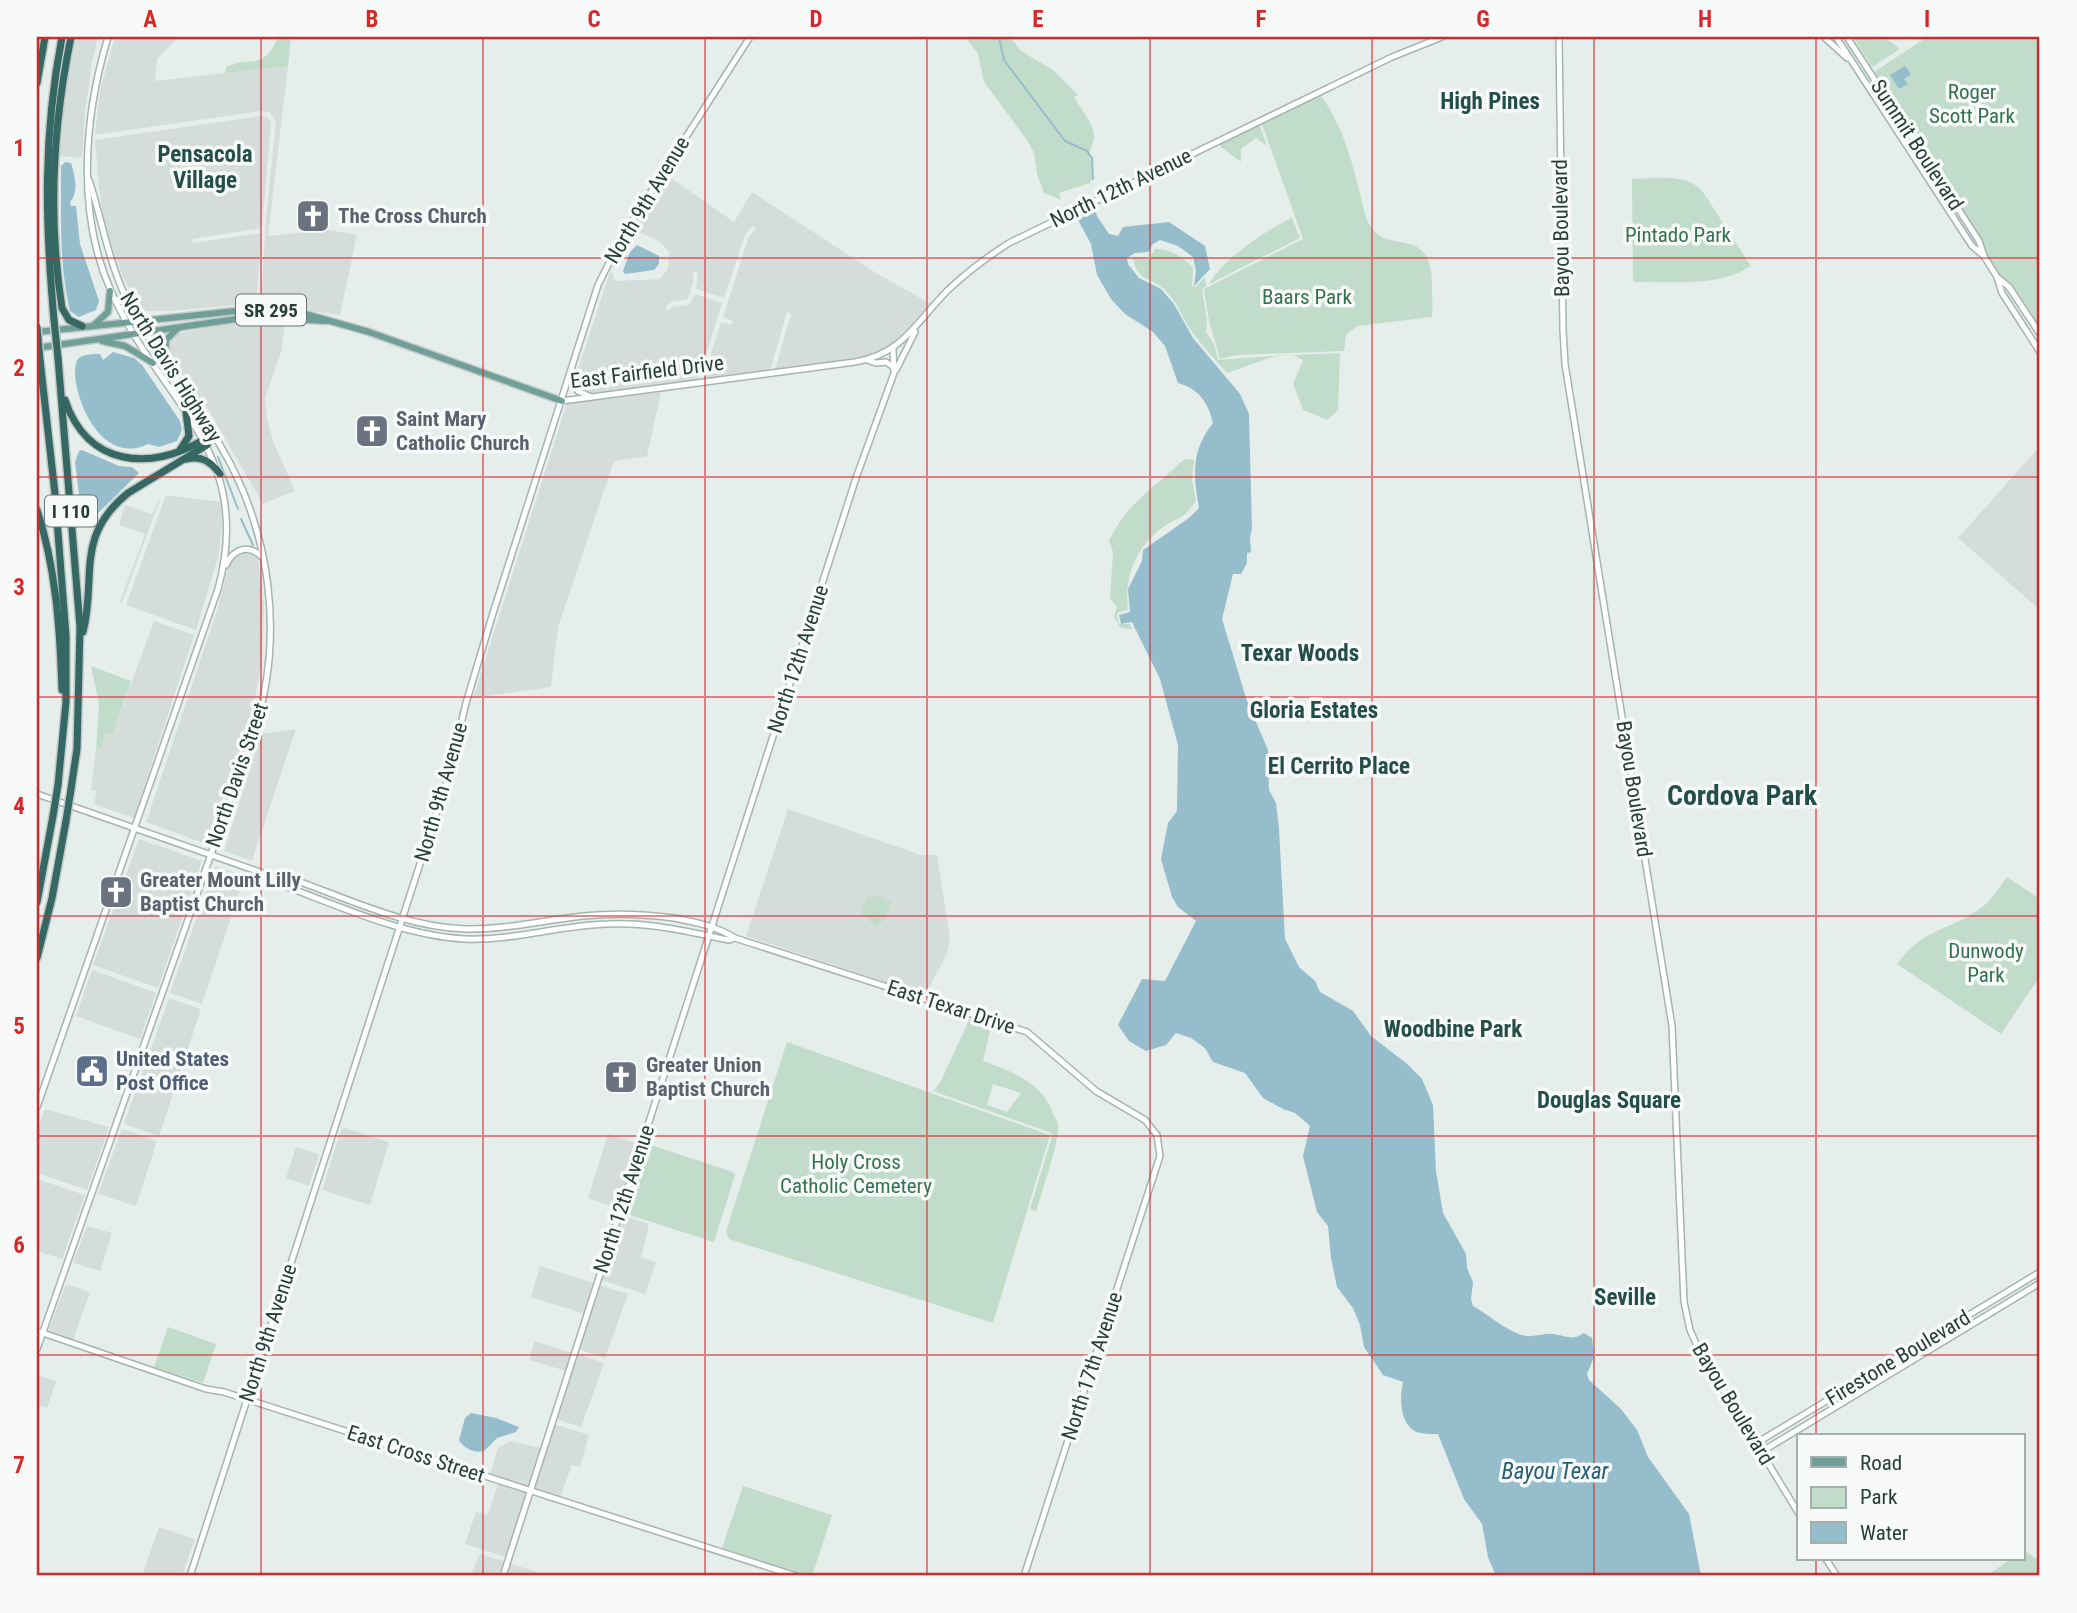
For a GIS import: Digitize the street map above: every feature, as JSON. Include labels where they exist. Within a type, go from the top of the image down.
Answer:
[{"type":"highway","points":[[37,83],[45,37]]},
{"type":"highway","name":"I 110","points":[[37,958],[52,898],[77,749],[80,642],[79,594],[47,241],[46,176],[52,102],[62,37]]},
{"type":"highway","points":[[71,37],[58,121],[55,229],[62,308],[69,320],[82,326]]},
{"type":"highway","name":"I 110","points":[[37,330],[65,603],[67,668],[58,785],[37,902]]},
{"type":"highway","points":[[60,379],[73,420],[97,445],[116,456],[136,460],[169,456],[205,442]]},
{"type":"highway","points":[[169,456],[180,450],[188,440],[186,412]]},
{"type":"highway","points":[[80,642],[84,628],[89,563],[93,542],[100,526],[118,501],[128,493],[182,460],[205,442]]},
{"type":"highway","points":[[182,460],[192,457],[206,460],[219,474]]},
{"type":"highway","points":[[37,510],[45,538],[59,618],[63,736]]},
{"type":"main road","name":"North Davis Highway","points":[[108,37],[92,102],[87,196],[91,225],[110,290],[128,323],[205,442],[219,474],[228,523],[222,575]]},
{"type":"main road","name":"North 9th Avenue","points":[[190,1576],[450,771],[482,649],[598,285],[618,243],[750,37]]},
{"type":"main road","name":"North 12th Avenue","points":[[503,1576],[856,478],[894,370],[893,349],[918,326],[946,293],[980,263],[1009,243],[1392,57],[1441,37]]},
{"type":"main road","name":"Bayou Boulevard","points":[[1559,37],[1563,330],[1566,364],[1672,1026],[1684,1302],[1690,1330],[1698,1348],[1797,1511]]},
{"type":"main road","name":"Summit Boulevard","points":[[1824,37],[1854,65]]},
{"type":"main road","name":"Summit Boulevard","points":[[1836,37],[1972,246],[1984,256]]},
{"type":"main road","name":"Summit Boulevard","points":[[1847,37],[1979,241],[2002,293],[2040,352]]},
{"type":"main road","name":"North Davis Highway","points":[[89,180],[111,263],[124,293],[165,362],[213,433],[250,510]]},
{"type":"main road","name":"Summit Boulevard","points":[[1997,277],[2009,287],[2040,334]]},
{"type":"main road","points":[[93,325],[108,312],[110,290]]},
{"type":"main road","name":"East Fairfield Drive","points":[[37,330],[258,310],[303,313],[369,332],[562,401],[867,360],[893,349]]},
{"type":"main road","name":"East Fairfield Drive","points":[[37,348],[250,318],[331,321]]},
{"type":"main road","points":[[867,360],[886,362],[894,370],[918,326]]},
{"type":"main road","points":[[165,362],[166,340],[178,328]]},
{"type":"main road","points":[[93,340],[125,346],[153,363]]},
{"type":"main road","points":[[569,378],[578,391],[593,398]]},
{"type":"main road","points":[[205,442],[213,433]]},
{"type":"main road","points":[[205,442],[216,440]]},
{"type":"main road","name":"North Davis Street","points":[[37,1349],[40,1331],[211,855],[254,732],[265,691],[271,624],[264,559],[250,510]]},
{"type":"main road","points":[[37,1107],[222,575],[232,554],[240,550],[254,550],[264,559]]},
{"type":"main road","points":[[37,793],[276,878],[287,877],[403,918],[453,928],[492,929],[582,916],[621,914],[664,917],[712,927],[735,938]]},
{"type":"main road","points":[[276,878],[282,885],[400,927],[433,935],[466,939],[625,923],[660,926],[730,940],[735,938]]},
{"type":"main road","name":"East Texar Drive","points":[[735,938],[1027,1032],[1096,1091],[1150,1125],[1159,1140],[1160,1156]]},
{"type":"main road","name":"North 17th Avenue","points":[[1024,1576],[1160,1156]]},
{"type":"main road","name":"Firestone Boulevard","points":[[1755,1444],[2040,1272]]},
{"type":"main road","name":"Firestone Boulevard","points":[[1761,1452],[2040,1283]]},
{"type":"main road","name":"East Cross Street","points":[[40,1331],[160,1374],[796,1576]]},
{"type":"main road","points":[[1827,1560],[1837,1576]]},
{"type":"shaded area","points":[[74,37],[98,37],[85,112],[82,158],[58,156]]},
{"type":"shaded area","points":[[115,37],[177,37],[157,59],[155,81],[288,66],[268,236],[328,230],[357,235],[340,315],[261,304],[266,217],[276,122],[270,112],[95,135],[100,91]]},
{"type":"shaded area","points":[[267,117],[271,123],[262,228],[192,239],[193,243],[262,233],[256,303],[170,311],[146,311],[138,307],[123,277],[105,227],[95,140]]},
{"type":"shaded area","points":[[668,176],[734,222],[752,192],[876,273],[931,304],[892,346],[873,355],[775,370],[791,314],[787,312],[770,371],[703,380],[721,322],[731,325],[733,321],[723,317],[749,236],[756,230],[753,226],[745,235],[724,298],[696,289],[697,271],[693,273],[688,299],[671,302],[665,308],[668,311],[672,307],[689,305],[695,294],[722,303],[698,381],[594,395],[585,392],[574,382],[611,269],[627,239]],"holes":[[[642,233],[660,242],[669,252],[668,269],[660,279],[615,281],[611,269],[629,239]]]},
{"type":"shaded area","points":[[242,322],[285,324],[281,352],[265,398],[273,441],[295,491],[263,504],[209,411],[170,357],[167,346],[174,334]]},
{"type":"shaded area","points":[[661,392],[647,456],[614,461],[558,627],[551,687],[473,698],[567,403]]},
{"type":"shaded area","points":[[2040,446],[2040,610],[1958,538]]},
{"type":"shaded area","points":[[162,494],[122,603],[120,602],[145,534],[119,525],[125,505],[152,514]]},
{"type":"shaded area","points":[[166,495],[221,502],[219,554],[196,630],[126,605]]},
{"type":"shaded area","points":[[249,551],[258,557],[264,607],[262,661],[250,722],[206,844],[146,822],[218,608],[228,568],[234,556]]},
{"type":"shaded area","points":[[154,621],[194,635],[134,818],[94,804],[97,791],[91,790],[96,749],[102,748],[106,733],[113,733]]},
{"type":"shaded area","points":[[296,729],[252,861],[224,851],[261,734]]},
{"type":"shaded area","points":[[788,809],[921,855],[937,855],[950,938],[947,954],[925,995],[746,936]]},
{"type":"shaded area","points":[[139,839],[202,861],[158,988],[93,965]]},
{"type":"shaded area","points":[[215,866],[245,876],[202,1004],[170,993]]},
{"type":"shaded area","points":[[92,970],[156,993],[140,1039],[76,1016]]},
{"type":"shaded area","points":[[169,998],[201,1009],[159,1136],[124,1124]]},
{"type":"shaded area","points":[[45,1109],[109,1127],[87,1190],[37,1173],[37,1131]]},
{"type":"shaded area","points":[[342,1127],[389,1142],[370,1205],[322,1190]]},
{"type":"shaded area","points":[[122,1129],[157,1141],[136,1206],[98,1194]]},
{"type":"shaded area","points":[[608,1134],[639,1144],[619,1209],[588,1198]]},
{"type":"shaded area","points":[[296,1147],[319,1154],[309,1186],[286,1178]]},
{"type":"shaded area","points":[[37,1179],[85,1195],[62,1259],[37,1251]]},
{"type":"shaded area","points":[[621,1215],[649,1224],[641,1258],[656,1262],[645,1294],[601,1280]]},
{"type":"shaded area","points":[[87,1226],[112,1233],[100,1271],[73,1263]]},
{"type":"shaded area","points":[[540,1266],[594,1283],[585,1314],[531,1297]]},
{"type":"shaded area","points":[[66,1284],[90,1292],[73,1340],[48,1332]]},
{"type":"shaded area","points":[[599,1285],[628,1294],[605,1358],[578,1349]]},
{"type":"shaded area","points":[[534,1341],[572,1353],[566,1371],[530,1360]]},
{"type":"shaded area","points":[[577,1354],[604,1363],[581,1427],[556,1419]]},
{"type":"shaded area","points":[[37,1375],[56,1381],[47,1408],[37,1405]]},
{"type":"shaded area","points":[[554,1424],[589,1435],[580,1467],[572,1465],[560,1497],[533,1489]]},
{"type":"shaded area","points":[[510,1441],[541,1448],[529,1487],[490,1475],[498,1448]]},
{"type":"shaded area","points":[[498,1483],[527,1492],[506,1557],[465,1544],[476,1512],[488,1515]]},
{"type":"shaded area","points":[[159,1527],[195,1539],[182,1576],[142,1576]]},
{"type":"shaded area","points":[[480,1554],[505,1562],[500,1576],[470,1576]]},
{"type":"shaded area","points":[[509,1563],[549,1576],[505,1576]]},
{"type":"green space","points":[[278,37],[291,37],[288,66],[225,73],[226,67],[235,63],[262,59]]},
{"type":"green space","points":[[965,37],[1010,37],[1021,51],[1053,70],[1078,95],[1074,97],[1090,121],[1094,138],[1089,155],[1093,169],[1090,183],[1059,193],[1061,200],[1044,193],[1037,174],[1034,153],[984,82],[978,54]]},
{"type":"green space","points":[[1853,37],[1884,37],[1900,49],[1872,67]]},
{"type":"green space","name":"Roger Scott Park","points":[[1927,37],[2040,37],[2040,334],[2009,287],[1997,277],[1983,250],[1871,74]]},
{"type":"green space","name":"Baars Park","points":[[1319,93],[1343,135],[1369,224],[1377,234],[1417,247],[1424,253],[1430,265],[1432,317],[1357,326],[1346,335],[1344,351],[1237,355],[1220,359],[1209,321],[1204,289],[1303,239],[1261,121]]},
{"type":"green space","points":[[1259,124],[1267,146],[1256,138],[1241,149],[1241,162],[1221,147],[1219,143]]},
{"type":"green space","name":"Pintado Park","points":[[1670,178],[1696,186],[1703,192],[1751,266],[1724,278],[1633,282],[1632,179]]},
{"type":"green space","points":[[1292,218],[1300,238],[1209,284],[1224,265],[1246,246]]},
{"type":"green space","points":[[1155,249],[1171,252],[1189,263],[1193,268],[1192,286],[1195,287],[1205,277],[1206,286],[1202,290],[1207,320],[1206,332],[1214,344],[1218,360],[1286,355],[1227,373],[1195,336],[1170,295],[1137,271],[1133,257],[1149,260]]},
{"type":"green space","points":[[1340,353],[1338,410],[1327,420],[1303,410],[1293,384],[1303,360],[1294,355]]},
{"type":"green space","points":[[1185,459],[1194,460],[1192,480],[1196,500],[1185,515],[1162,528],[1138,554],[1128,586],[1128,610],[1117,615],[1119,624],[1130,624],[1132,629],[1121,628],[1114,617],[1117,607],[1110,599],[1113,552],[1109,541],[1118,524],[1135,503]]},
{"type":"green space","points":[[91,666],[131,681],[113,733],[106,733],[102,748],[96,749],[99,704]]},
{"type":"green space","name":"Dunwody Park","points":[[2007,877],[2040,899],[2040,976],[2001,1034],[1897,964],[1925,937],[1983,907]]},
{"type":"green space","points":[[879,896],[891,902],[884,920],[875,926],[861,913],[866,898]]},
{"type":"green space","points":[[971,1016],[992,1023],[983,1061],[1014,1073],[1032,1084],[1046,1100],[1058,1124],[1053,1154],[1036,1211],[1030,1209],[1051,1133],[933,1091],[940,1083]],"holes":[[[993,1084],[1021,1093],[1007,1112],[987,1105]]]},
{"type":"green space","name":"Holy Cross Catholic Cemetery","points":[[787,1042],[1050,1135],[993,1323],[729,1239],[726,1231]]},
{"type":"green space","points":[[642,1142],[733,1172],[735,1175],[714,1242],[620,1212]]},
{"type":"green space","points":[[168,1327],[216,1344],[203,1383],[154,1367]]},
{"type":"green space","points":[[743,1486],[832,1515],[812,1576],[722,1548]]},
{"type":"green space","points":[[2024,1551],[2040,1561],[2040,1576],[1989,1574],[2010,1560],[2024,1560]]},
{"type":"water","points":[[1905,66],[1911,74],[1904,79],[1908,84],[1899,89],[1890,75]]},
{"type":"water","points":[[65,162],[71,163],[74,173],[75,188],[70,202],[71,206],[76,206],[80,244],[99,301],[96,310],[79,317],[70,311],[62,257],[61,166]]},
{"type":"water","name":"Bayou Texar","points":[[1095,209],[1109,234],[1118,236],[1123,227],[1169,222],[1205,246],[1210,269],[1194,286],[1196,271],[1193,257],[1178,246],[1160,240],[1153,244],[1148,252],[1135,253],[1127,258],[1128,264],[1139,278],[1161,289],[1174,304],[1193,338],[1240,394],[1249,414],[1251,552],[1247,553],[1247,563],[1241,574],[1233,574],[1222,619],[1247,701],[1268,750],[1269,790],[1276,803],[1279,829],[1285,939],[1299,967],[1315,981],[1320,992],[1353,1011],[1371,1036],[1422,1079],[1433,1105],[1436,1171],[1443,1213],[1466,1254],[1467,1268],[1473,1282],[1473,1306],[1506,1328],[1526,1336],[1550,1334],[1573,1337],[1584,1333],[1592,1338],[1594,1357],[1587,1374],[1589,1380],[1621,1409],[1637,1430],[1648,1457],[1689,1514],[1701,1576],[1496,1576],[1488,1557],[1482,1524],[1464,1499],[1438,1434],[1420,1433],[1408,1425],[1401,1404],[1403,1382],[1383,1375],[1364,1347],[1360,1325],[1353,1308],[1337,1287],[1328,1226],[1317,1212],[1303,1156],[1310,1126],[1295,1113],[1263,1098],[1245,1073],[1213,1062],[1205,1048],[1191,1038],[1176,1033],[1166,1045],[1146,1051],[1129,1041],[1118,1025],[1142,979],[1165,981],[1196,921],[1178,907],[1172,897],[1161,859],[1168,823],[1177,811],[1178,745],[1160,679],[1132,622],[1121,624],[1119,615],[1130,612],[1128,589],[1142,561],[1143,550],[1199,508],[1195,474],[1197,453],[1213,423],[1202,397],[1178,383],[1165,346],[1153,332],[1125,314],[1111,299],[1097,275],[1091,244],[1077,218]]},
{"type":"water","points":[[637,245],[659,256],[659,264],[654,270],[625,274],[623,271],[630,252]]},
{"type":"water","points":[[113,352],[134,358],[142,365],[180,421],[182,430],[177,441],[159,447],[148,444],[129,449],[112,444],[98,432],[87,416],[80,398],[75,366],[83,356],[100,354],[103,360]]},
{"type":"water","points":[[82,450],[119,466],[132,467],[139,473],[91,520],[83,516],[81,510],[75,462]]},
{"type":"water","points":[[471,1413],[496,1418],[519,1427],[516,1432],[497,1438],[484,1451],[473,1451],[463,1446],[459,1440],[465,1418]]},
{"type":"waterway","points":[[999,37],[1004,60],[1065,141],[1087,151],[1092,158],[1093,179]]},
{"type":"waterway","points":[[218,457],[238,509]]},
{"type":"waterway","points":[[241,519],[253,545]]},
{"type":"place","name":"The Cross Church","points":[[313,216]]},
{"type":"place","name":"Saint Mary Catholic Church","points":[[372,431]]},
{"type":"place","name":"Greater Mount Lilly Baptist Church","points":[[116,892]]},
{"type":"place","name":"United States Post Office","points":[[92,1071]]},
{"type":"place","name":"Greater Union Baptist Church","points":[[621,1077]]},
{"type":"district","name":"High Pines","points":[[1490,101]]},
{"type":"district","name":"Pensacola Village","points":[[205,167]]},
{"type":"district","name":"Texar Woods","points":[[1300,653]]},
{"type":"district","name":"Gloria Estates","points":[[1314,710]]},
{"type":"district","name":"El Cerrito Place","points":[[1339,766]]},
{"type":"district","name":"Cordova Park","points":[[1742,795]]},
{"type":"district","name":"Woodbine Park","points":[[1453,1029]]},
{"type":"district","name":"Douglas Square","points":[[1609,1100]]},
{"type":"district","name":"Seville","points":[[1625,1297]]}]
